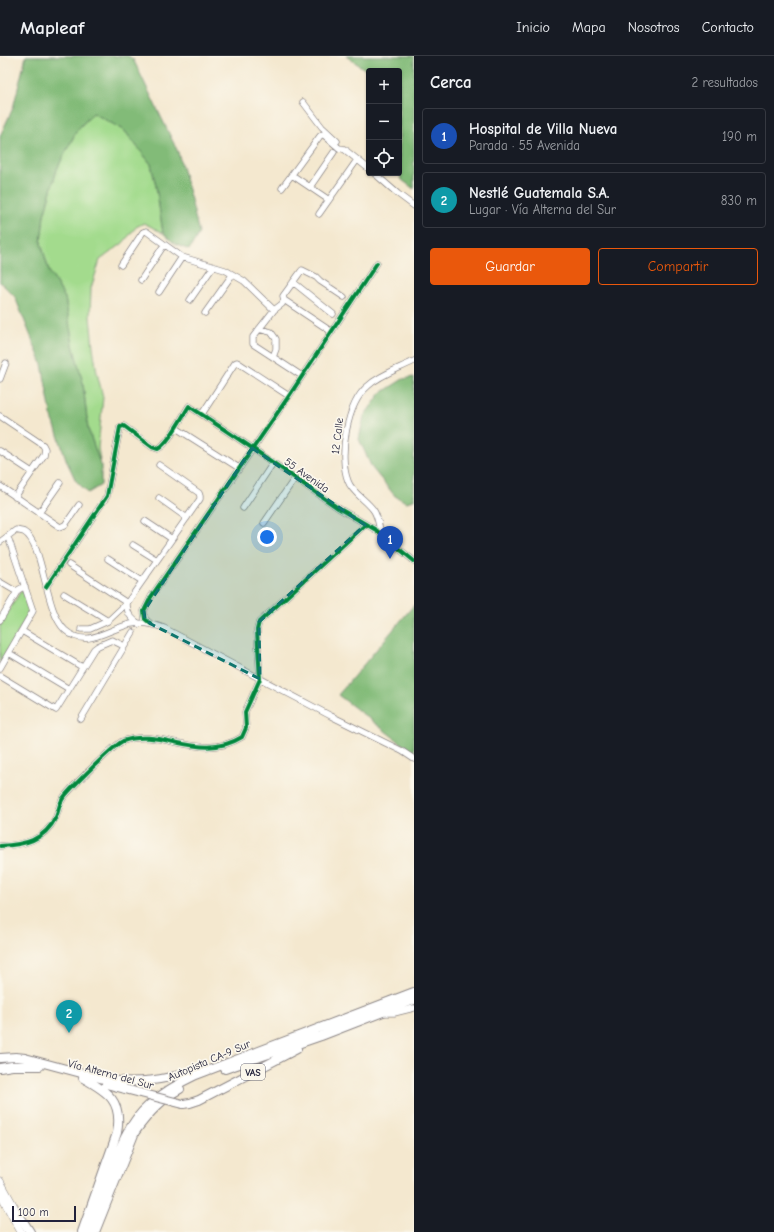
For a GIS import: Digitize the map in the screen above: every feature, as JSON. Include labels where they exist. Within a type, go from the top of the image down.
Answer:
[{"type":"highway","name":"Autopista CA-9 Sur","points":[[89,1232],[116,1156],[128,1130],[148,1105],[166,1090],[208,1070],[414,992]]},
{"type":"highway","name":"Autopista CA-9 Sur","points":[[95,1232],[131,1141],[141,1123],[157,1105],[177,1090],[198,1080],[321,1036],[414,1000]]},
{"type":"highway","name":"Vía Alterna del Sur","points":[[0,1062],[16,1061],[40,1066],[183,1104],[190,1104],[321,1036]]},
{"type":"highway","name":"Vía Alterna del Sur","points":[[0,1058],[16,1056],[107,1080],[119,1081],[154,1081],[198,1070],[208,1070]]},
{"type":"highway","points":[[0,1068],[12,1066],[40,1066]]},
{"type":"highway","points":[[82,1078],[101,1089],[112,1098],[117,1106],[119,1116],[117,1132],[82,1232]]},
{"type":"highway","points":[[85,1220],[116,1156]]},
{"type":"highway","points":[[19,1215],[29,1232]]},
{"type":"main road","points":[[0,1181],[19,1215]]},
{"type":"main road","points":[[0,1194],[21,1232]]},
{"type":"street","points":[[303,102],[322,127],[366,167]]},
{"type":"street","points":[[282,188],[323,134],[339,148],[346,150]]},
{"type":"street","points":[[310,188],[334,152]]},
{"type":"street","points":[[319,214],[357,160]]},
{"type":"street","points":[[292,175],[329,200]]},
{"type":"street","points":[[377,176],[414,206]]},
{"type":"street","points":[[121,265],[143,232],[146,231],[182,257],[225,270],[244,281],[274,310]]},
{"type":"street","points":[[140,280],[164,245]]},
{"type":"street","points":[[159,292],[182,257]]},
{"type":"street","points":[[151,624],[145,619],[144,609],[252,448],[289,396],[377,263]]},
{"type":"street","points":[[190,300],[213,266]]},
{"type":"street","points":[[302,376],[253,344],[253,337],[274,310],[282,304],[284,300],[283,296],[302,270],[316,277],[344,297]]},
{"type":"street","points":[[204,313],[232,275]]},
{"type":"street","points":[[293,282],[333,314]]},
{"type":"street","points":[[284,300],[332,332]]},
{"type":"street","points":[[259,329],[271,332],[276,339],[276,349],[273,357]]},
{"type":"street","name":"12 Calle","points":[[381,535],[374,511],[348,482],[345,472],[344,452],[349,415],[359,396],[367,386],[384,375],[414,361]]},
{"type":"street","points":[[202,414],[237,362],[289,396]]},
{"type":"street","points":[[0,379],[6,363]]},
{"type":"street","name":"55 Avenida","points":[[176,428],[189,406],[365,525],[376,530],[414,561]]},
{"type":"street","points":[[0,416],[43,445],[46,449],[45,454],[15,497]]},
{"type":"street","points":[[46,587],[107,496],[120,427],[124,426],[158,450],[176,428],[239,468]]},
{"type":"street","points":[[0,451],[32,472]]},
{"type":"street","points":[[244,508],[273,463]]},
{"type":"street","points":[[81,629],[90,629],[108,621],[127,603],[200,499],[199,493],[159,465]]},
{"type":"street","points":[[264,523],[295,478]]},
{"type":"street","points":[[39,513],[60,483]]},
{"type":"street","points":[[0,486],[61,527],[65,526],[79,505]]},
{"type":"street","points":[[159,498],[187,518]]},
{"type":"street","points":[[145,521],[172,539]]},
{"type":"street","points":[[0,846],[20,845],[40,836],[52,822],[63,798],[118,744],[131,739],[141,738],[212,747],[222,745],[244,735],[246,728],[245,712],[260,679],[257,630],[259,622],[365,525]]},
{"type":"street","points":[[0,542],[16,530],[27,534],[36,548],[52,608],[64,630],[75,637],[96,638],[131,624],[151,624],[164,628],[345,723],[402,751],[414,759]]},
{"type":"street","points":[[0,668],[33,611],[9,540]]},
{"type":"street","points":[[133,544],[157,560]]},
{"type":"street","points":[[108,559],[142,581]]},
{"type":"street","points":[[69,565],[127,603]]},
{"type":"street","points":[[0,582],[17,592]]},
{"type":"street","points":[[0,620],[2,612],[20,588],[25,586]]},
{"type":"street","points":[[64,594],[108,621]]},
{"type":"street","points":[[127,603],[127,611],[129,615],[139,624]]},
{"type":"street","points":[[22,631],[82,667]]},
{"type":"street","points":[[81,719],[133,632]]},
{"type":"street","points":[[0,676],[56,710],[93,650],[98,646],[113,640],[124,646]]},
{"type":"street","points":[[9,653],[69,689]]},
{"type":"street","points":[[378,1014],[394,1013],[414,1008]]},
{"type":"highlighted area","points":[[252,448],[365,525],[259,622],[260,679],[151,624],[145,619],[144,611]]},
{"type":"green space","points":[[26,56],[128,56],[133,59],[178,152],[199,233],[189,250],[175,244],[163,233],[151,164],[124,130],[93,113],[77,130],[57,169],[44,215],[41,243],[49,271],[65,298],[73,345],[83,383],[88,429],[101,466],[101,485],[88,493],[76,481],[67,462],[51,414],[42,364],[15,297],[0,282],[0,136],[13,108]]},
{"type":"green space","points":[[346,56],[414,56],[414,189],[402,180],[400,176],[402,176],[402,68],[366,68],[366,70]]},
{"type":"green space","points":[[93,113],[124,130],[151,164],[163,233],[144,223],[136,227],[123,243],[100,260],[91,288],[90,317],[93,347],[103,397],[98,448],[101,466],[88,429],[83,383],[73,345],[65,298],[49,271],[41,243],[44,215],[57,169],[77,130]]},
{"type":"green space","points":[[414,377],[414,500],[406,502],[395,496],[372,468],[359,439],[364,416],[381,393],[403,379]]},
{"type":"green space","points":[[23,591],[31,610],[0,663],[0,625],[20,592]]},
{"type":"green space","points":[[414,605],[414,753],[338,695]]},
{"type":"cycle path","points":[[151,624],[145,619],[144,611],[151,597],[289,396],[377,263]]},
{"type":"cycle path","points":[[46,587],[107,496],[120,427],[124,426],[152,447],[158,449],[171,436],[189,406],[338,508],[376,530],[414,561]]},
{"type":"cycle path","points":[[0,846],[25,843],[46,832],[56,817],[62,799],[83,776],[123,741],[137,738],[152,738],[196,746],[211,747],[226,744],[242,737],[246,728],[245,712],[260,679],[257,630],[259,622],[365,525]]},
{"type":"place","name":"Hospital de Villa Nueva","points":[[390,559]]},
{"type":"place","name":"Nestlé Guatemala S.A.","points":[[69,1033]]}]
